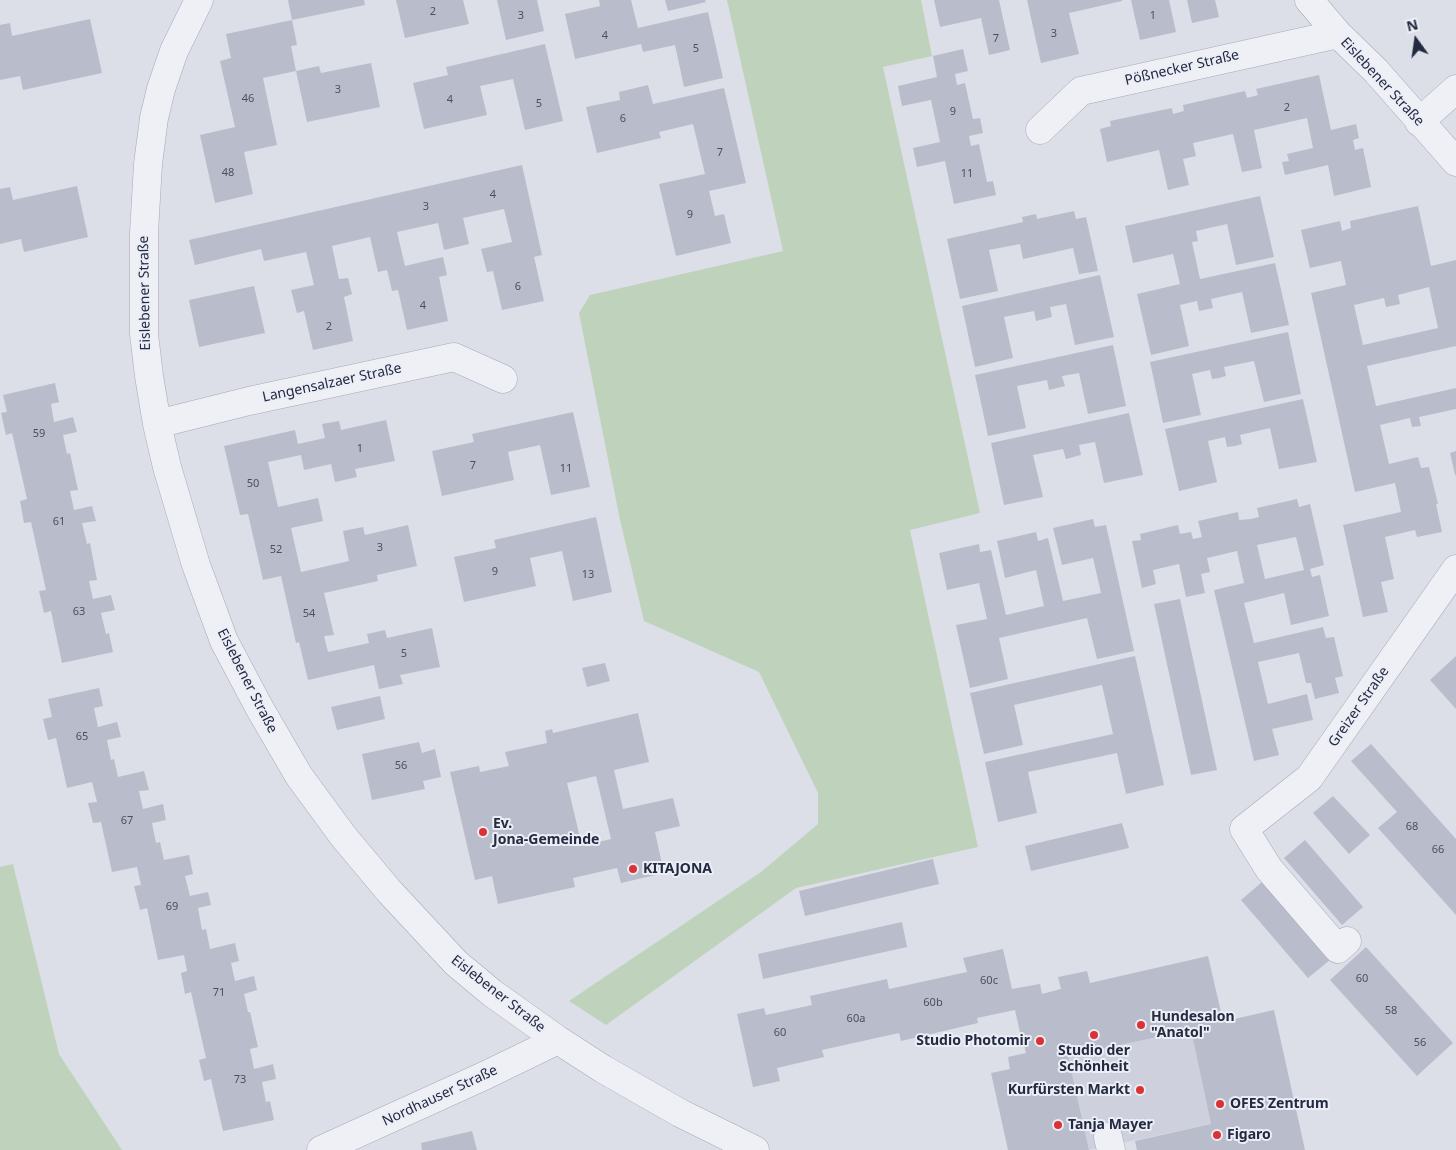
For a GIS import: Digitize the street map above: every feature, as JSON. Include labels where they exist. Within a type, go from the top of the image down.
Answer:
[{"type":"street","name":"Eislebener Straße","points":[[198,0],[174,51],[161,89],[154,118],[148,164],[144,234],[144,334],[157,424],[167,468],[196,565],[224,641],[260,709],[299,776],[343,836],[389,891],[456,964],[492,993],[603,1069],[680,1113],[755,1150]]},
{"type":"street","name":"Eislebener Straße","points":[[1309,0],[1338,34],[1376,71],[1456,162]]},
{"type":"street","name":"Pößnecker Straße","points":[[1040,130],[1081,91],[1338,34]]},
{"type":"street","points":[[1419,122],[1456,89]]},
{"type":"street","name":"Langensalzaer Straße","points":[[157,424],[249,401],[454,357],[503,379]]},
{"type":"street","name":"Greizer Straße","points":[[1347,941],[1338,949],[1269,869],[1244,829],[1309,778],[1456,569]]},
{"type":"street","name":"Nordhauser Straße","points":[[321,1150],[558,1040]]},
{"type":"shaded area","name":"Kurfürsten Markt","points":[[1191,1030],[1211,1124],[1089,1150],[1068,1056]]},
{"type":"green space","points":[[727,0],[921,0],[932,56],[883,67],[980,513],[910,530],[978,847],[796,888],[606,1025],[569,1001],[761,872],[818,824],[818,793],[759,672],[644,621],[620,520],[579,313],[590,295],[783,251]]},
{"type":"green space","points":[[13,864],[59,1054],[122,1150],[0,1150],[0,867]]},
{"type":"building","points":[[288,0],[364,0],[365,5],[292,20]]},
{"type":"building","points":[[396,0],[463,0],[469,24],[405,38]]},
{"type":"building","points":[[497,0],[537,0],[544,31],[506,40]]},
{"type":"building","points":[[599,0],[631,0],[638,28],[708,12],[723,78],[684,87],[675,45],[643,52],[641,44],[575,59],[565,14],[600,6]]},
{"type":"building","points":[[665,0],[705,0],[706,2],[668,11]]},
{"type":"building","points":[[934,0],[999,0],[1010,50],[989,55],[981,18],[940,27]]},
{"type":"building","points":[[1027,0],[1122,1],[1069,13],[1079,54],[1041,63]]},
{"type":"building","points":[[1131,0],[1169,0],[1176,32],[1140,40]]},
{"type":"building","points":[[1187,0],[1215,0],[1219,17],[1192,23]]},
{"type":"building","points":[[90,19],[102,73],[23,90],[20,76],[0,80],[0,25],[10,23],[12,36]]},
{"type":"building","points":[[292,20],[297,45],[291,46],[296,71],[263,78],[277,145],[244,152],[253,194],[215,203],[200,135],[235,127],[220,61],[231,58],[226,34]]},
{"type":"building","points":[[545,44],[563,121],[525,130],[513,79],[480,86],[487,115],[424,129],[413,83],[448,75],[446,67]]},
{"type":"building","points":[[963,49],[968,71],[955,74],[957,85],[965,83],[973,119],[980,118],[983,133],[969,136],[971,146],[979,144],[987,182],[993,181],[996,195],[954,204],[945,161],[917,167],[913,148],[940,142],[931,100],[902,106],[898,86],[937,77],[933,56]]},
{"type":"building","points":[[371,63],[380,107],[307,122],[296,71],[319,66],[321,73]]},
{"type":"building","points":[[1319,75],[1331,130],[1356,124],[1359,138],[1353,140],[1355,150],[1363,148],[1371,187],[1334,196],[1328,165],[1285,175],[1282,162],[1289,161],[1287,154],[1313,148],[1307,118],[1254,130],[1262,168],[1242,172],[1233,134],[1193,143],[1196,156],[1183,159],[1189,185],[1168,190],[1159,150],[1107,162],[1100,129],[1111,126],[1110,121],[1172,108],[1173,114],[1184,111],[1183,105],[1245,91],[1247,98],[1258,95],[1256,89]]},
{"type":"building","points":[[648,85],[653,104],[724,88],[746,183],[709,191],[715,216],[724,214],[731,243],[676,256],[659,184],[705,174],[693,124],[659,132],[661,138],[597,153],[586,107],[620,100],[619,92]]},
{"type":"building","points":[[522,165],[542,255],[534,257],[544,301],[502,310],[493,271],[487,272],[481,249],[512,242],[504,209],[463,218],[469,244],[444,250],[438,223],[397,232],[405,266],[443,257],[447,275],[439,277],[448,321],[407,330],[398,290],[392,291],[387,270],[378,272],[370,237],[332,246],[339,279],[348,278],[352,294],[344,297],[353,341],[313,350],[304,311],[297,313],[291,290],[314,285],[306,252],[264,261],[261,249],[195,265],[189,240]]},
{"type":"building","points":[[77,186],[88,237],[24,252],[21,239],[0,244],[0,189],[10,187],[13,200]]},
{"type":"building","points":[[1260,196],[1274,257],[1236,265],[1227,224],[1196,231],[1198,241],[1192,242],[1200,279],[1275,263],[1289,325],[1251,333],[1242,292],[1211,299],[1213,308],[1199,311],[1197,301],[1180,305],[1189,346],[1151,355],[1137,294],[1180,284],[1173,254],[1133,263],[1125,226]]},
{"type":"building","points":[[1418,206],[1431,266],[1456,260],[1456,346],[1367,366],[1376,406],[1456,388],[1456,409],[1419,417],[1421,426],[1412,427],[1410,418],[1380,425],[1389,464],[1418,457],[1421,468],[1429,467],[1438,504],[1436,504],[1442,532],[1417,537],[1415,530],[1385,537],[1394,579],[1381,582],[1388,612],[1363,617],[1343,525],[1401,512],[1395,483],[1355,492],[1311,293],[1346,285],[1341,261],[1310,268],[1301,230],[1340,221],[1342,231],[1351,228],[1350,221]],"holes":[[[1429,287],[1438,328],[1363,345],[1354,305],[1384,298],[1386,307],[1400,304],[1398,295]]]},
{"type":"building","points":[[1074,211],[1076,219],[1086,217],[1098,271],[1079,274],[1073,248],[1023,259],[1020,244],[989,250],[998,291],[960,299],[947,239],[1023,222],[1022,217],[1036,214],[1037,219]]},
{"type":"building","points":[[1100,275],[1114,337],[1075,345],[1066,304],[1050,307],[1052,317],[1036,321],[1034,311],[1004,317],[1013,358],[975,367],[962,306]]},
{"type":"building","points":[[254,286],[265,333],[199,347],[189,300]]},
{"type":"building","points":[[1288,332],[1301,394],[1264,402],[1254,361],[1224,367],[1226,376],[1219,378],[1212,379],[1210,370],[1192,374],[1201,415],[1163,423],[1150,362]]},
{"type":"building","points":[[1113,345],[1126,406],[1088,414],[1079,373],[1062,376],[1065,386],[1049,390],[1047,380],[1017,386],[1026,428],[988,436],[975,375]]},
{"type":"building","points":[[55,383],[59,402],[51,404],[54,422],[73,417],[77,432],[63,435],[67,454],[70,453],[78,490],[70,491],[74,510],[92,506],[96,521],[82,523],[87,544],[90,543],[97,580],[89,581],[93,599],[111,595],[115,610],[101,613],[106,634],[109,633],[113,652],[62,663],[51,611],[44,613],[39,591],[46,590],[31,522],[24,523],[20,501],[27,499],[12,433],[6,435],[1,413],[7,412],[3,395]]},
{"type":"building","points":[[1303,399],[1317,462],[1279,469],[1270,428],[1240,435],[1242,444],[1235,446],[1227,447],[1225,437],[1208,441],[1217,482],[1179,491],[1165,429]]},
{"type":"building","points":[[573,412],[590,487],[551,495],[540,445],[508,452],[514,480],[442,496],[432,451],[474,442],[472,434]]},
{"type":"building","points":[[1129,413],[1143,475],[1104,483],[1095,442],[1079,445],[1081,455],[1066,459],[1063,449],[1033,455],[1043,497],[1004,505],[991,443]]},
{"type":"building","points":[[386,420],[395,461],[355,469],[357,477],[335,482],[331,464],[304,470],[301,455],[268,462],[278,507],[318,498],[323,521],[291,528],[301,572],[349,561],[343,531],[363,527],[365,535],[408,525],[417,566],[377,575],[378,581],[324,593],[334,635],[324,636],[328,652],[369,643],[367,634],[385,630],[387,638],[432,628],[440,667],[400,675],[403,684],[379,689],[374,665],[308,680],[299,642],[296,643],[281,576],[263,580],[248,514],[240,515],[224,446],[295,430],[298,444],[325,438],[322,424],[339,421],[341,430]]},
{"type":"building","points":[[1456,451],[1456,475],[1455,475],[1450,453]]},
{"type":"building","points":[[1297,499],[1299,507],[1310,504],[1324,565],[1310,569],[1312,577],[1320,575],[1329,616],[1291,625],[1284,593],[1244,603],[1254,643],[1323,627],[1326,638],[1334,637],[1343,676],[1335,678],[1339,693],[1315,699],[1311,683],[1306,683],[1299,653],[1258,662],[1268,704],[1307,694],[1313,720],[1272,729],[1279,755],[1254,761],[1214,590],[1244,583],[1237,551],[1207,558],[1210,572],[1201,574],[1205,593],[1186,597],[1179,564],[1153,570],[1156,584],[1142,588],[1132,541],[1141,540],[1140,534],[1178,525],[1180,534],[1191,532],[1193,539],[1202,537],[1198,521],[1238,512],[1239,520],[1251,519],[1259,517],[1257,508]],"holes":[[[1296,537],[1304,570],[1265,579],[1257,545]]]},
{"type":"building","points":[[596,517],[612,592],[573,601],[562,551],[530,558],[536,586],[464,602],[454,557],[496,548],[494,540]]},
{"type":"building","points":[[1093,519],[1095,527],[1106,525],[1134,651],[1097,659],[1087,618],[999,638],[1008,679],[970,688],[956,625],[987,619],[979,583],[947,590],[939,553],[979,544],[980,552],[991,550],[1006,615],[1044,606],[1036,570],[1005,578],[997,541],[1036,532],[1038,541],[1048,538],[1063,601],[1101,593],[1093,558],[1062,565],[1053,528]]},
{"type":"building","points":[[1180,599],[1217,770],[1191,775],[1154,604]]},
{"type":"building","points":[[1135,656],[1164,785],[1126,794],[1117,753],[1028,772],[1037,813],[998,822],[985,762],[1113,734],[1102,685],[1014,705],[1023,745],[984,754],[970,693]]},
{"type":"building","points":[[1456,656],[1456,709],[1430,680]]},
{"type":"building","points":[[605,663],[610,681],[587,687],[582,668]]},
{"type":"building","points":[[99,688],[103,706],[94,708],[98,727],[117,722],[121,737],[107,740],[111,760],[114,759],[118,777],[144,771],[149,790],[139,791],[143,809],[163,804],[166,820],[152,823],[156,843],[160,842],[164,860],[189,855],[193,874],[185,876],[190,896],[208,892],[211,905],[198,908],[202,930],[206,929],[210,949],[235,943],[239,961],[231,963],[235,981],[254,976],[257,990],[244,994],[258,1047],[250,1049],[254,1069],[273,1064],[276,1079],[262,1082],[266,1102],[270,1101],[274,1120],[223,1131],[211,1079],[204,1081],[199,1060],[206,1058],[191,992],[185,994],[181,973],[187,971],[184,955],[158,960],[147,908],[140,910],[134,886],[141,885],[137,867],[112,872],[101,822],[93,823],[88,803],[97,802],[92,782],[67,788],[56,738],[48,740],[43,719],[52,717],[48,699]]},
{"type":"building","points":[[380,696],[385,719],[337,730],[331,707]]},
{"type":"building","points":[[638,713],[649,762],[614,770],[623,809],[673,798],[680,826],[655,832],[664,873],[621,883],[617,868],[573,878],[575,887],[498,904],[492,876],[475,880],[450,772],[479,766],[480,772],[509,766],[505,752],[547,743],[545,731],[552,729],[553,733]],"holes":[[[596,776],[611,839],[582,846],[567,783]]]},
{"type":"building","points":[[419,742],[422,753],[435,749],[441,777],[423,781],[425,789],[372,800],[362,754]]},
{"type":"building","points":[[1371,744],[1456,839],[1456,915],[1378,828],[1397,812],[1351,761]]},
{"type":"building","points":[[1333,796],[1370,835],[1349,854],[1313,813]]},
{"type":"building","points":[[1122,823],[1129,848],[1031,871],[1025,846]]},
{"type":"building","points":[[1305,840],[1363,907],[1342,925],[1284,858]]},
{"type":"building","points":[[933,859],[939,884],[805,916],[799,891]]},
{"type":"building","points":[[1262,882],[1330,960],[1308,978],[1241,900]]},
{"type":"building","points":[[902,922],[907,947],[763,979],[758,954]]},
{"type":"building","points":[[1366,947],[1453,1043],[1417,1076],[1330,980]]},
{"type":"building","points":[[1003,949],[1012,989],[1040,984],[1042,994],[1061,989],[1058,977],[1087,971],[1090,983],[1208,956],[1221,1012],[1218,1013],[1221,1022],[1274,1010],[1305,1150],[1137,1150],[1135,1141],[1211,1124],[1191,1030],[1068,1056],[1089,1150],[1008,1150],[991,1073],[1010,1069],[1008,1057],[1026,1053],[1015,1010],[977,1018],[978,1023],[901,1041],[899,1033],[822,1050],[824,1057],[777,1068],[780,1081],[753,1087],[737,1014],[764,1008],[766,1015],[812,1005],[810,996],[887,979],[889,989],[967,972],[963,958]]},
{"type":"building","points":[[472,1131],[477,1150],[422,1150],[421,1143]]},
{"type":"place","name":"Ev. Jona-Gemeinde","points":[[483,832]]},
{"type":"place","name":"KITAJONA","points":[[633,869]]},
{"type":"place","name":"Hundesalon \"Anatol\"","points":[[1141,1025]]},
{"type":"place","name":"Studio der Schönheit","points":[[1094,1035]]},
{"type":"place","name":"Studio Photomir","points":[[1040,1041]]},
{"type":"place","name":"Kurfürsten Markt","points":[[1140,1090]]},
{"type":"place","name":"OFES Zentrum","points":[[1220,1104]]},
{"type":"place","name":"Tanja Mayer","points":[[1058,1125]]},
{"type":"place","name":"Figaro","points":[[1217,1135]]}]
